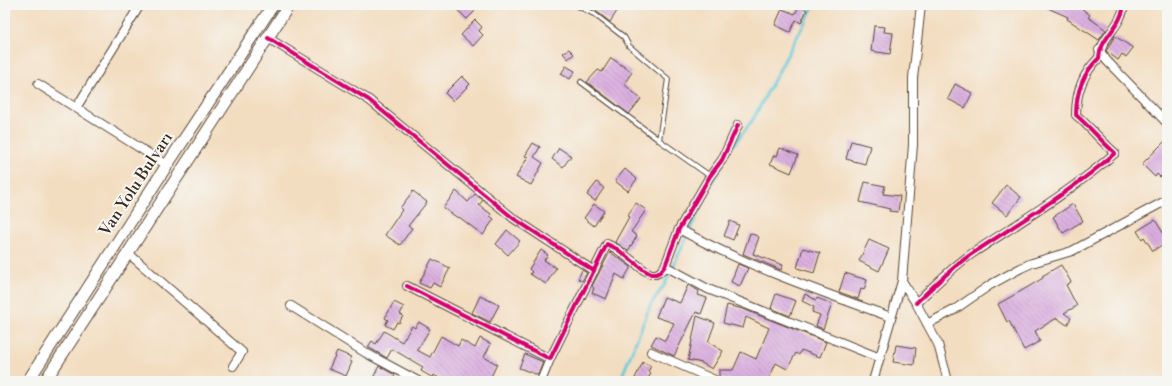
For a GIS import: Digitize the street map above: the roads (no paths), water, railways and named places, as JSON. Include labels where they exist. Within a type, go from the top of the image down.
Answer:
[{"type":"main road","name":"Van Yolu Bulvarı","points":[[28,381],[167,165],[273,5]]},
{"type":"main road","points":[[45,381],[289,5]]},
{"type":"street","points":[[76,108],[140,5]]},
{"type":"street","points":[[873,381],[902,281],[914,145],[913,78],[921,5]]},
{"type":"street","points":[[916,303],[975,251],[1068,191],[1099,168],[1115,153],[1100,141],[1090,128],[1076,115],[1076,102],[1081,84],[1098,58],[1099,50],[1123,13],[1124,5]]},
{"type":"street","points":[[268,38],[369,100],[513,218],[594,272]]},
{"type":"street","points":[[1099,50],[1107,61],[1167,123]]},
{"type":"street","points":[[38,84],[167,165]]},
{"type":"street","points":[[541,381],[550,359],[607,244],[617,249],[651,274],[660,272],[665,266],[679,229],[710,176],[722,160],[738,125]]},
{"type":"street","points":[[927,324],[954,310],[985,288],[1021,268],[1032,263],[1072,251],[1167,200]]},
{"type":"street","points":[[679,229],[720,251],[770,272],[891,317]]},
{"type":"street","points":[[128,253],[242,352],[233,366]]},
{"type":"street","points":[[665,266],[708,289],[880,358]]},
{"type":"street","points":[[902,281],[916,303],[938,344],[948,381]]},
{"type":"street","points":[[407,286],[550,359]]},
{"type":"street","points":[[291,306],[366,353],[418,381]]},
{"type":"street","points":[[651,352],[717,381]]},
{"type":"lane","points":[[576,5],[594,14],[624,37],[628,46],[668,79],[659,140]]},
{"type":"lane","points":[[582,82],[710,176]]},
{"type":"waterway","points":[[731,148],[752,121],[814,5]]},
{"type":"waterway","points":[[620,381],[651,304],[665,284],[709,186],[723,164]]}]
